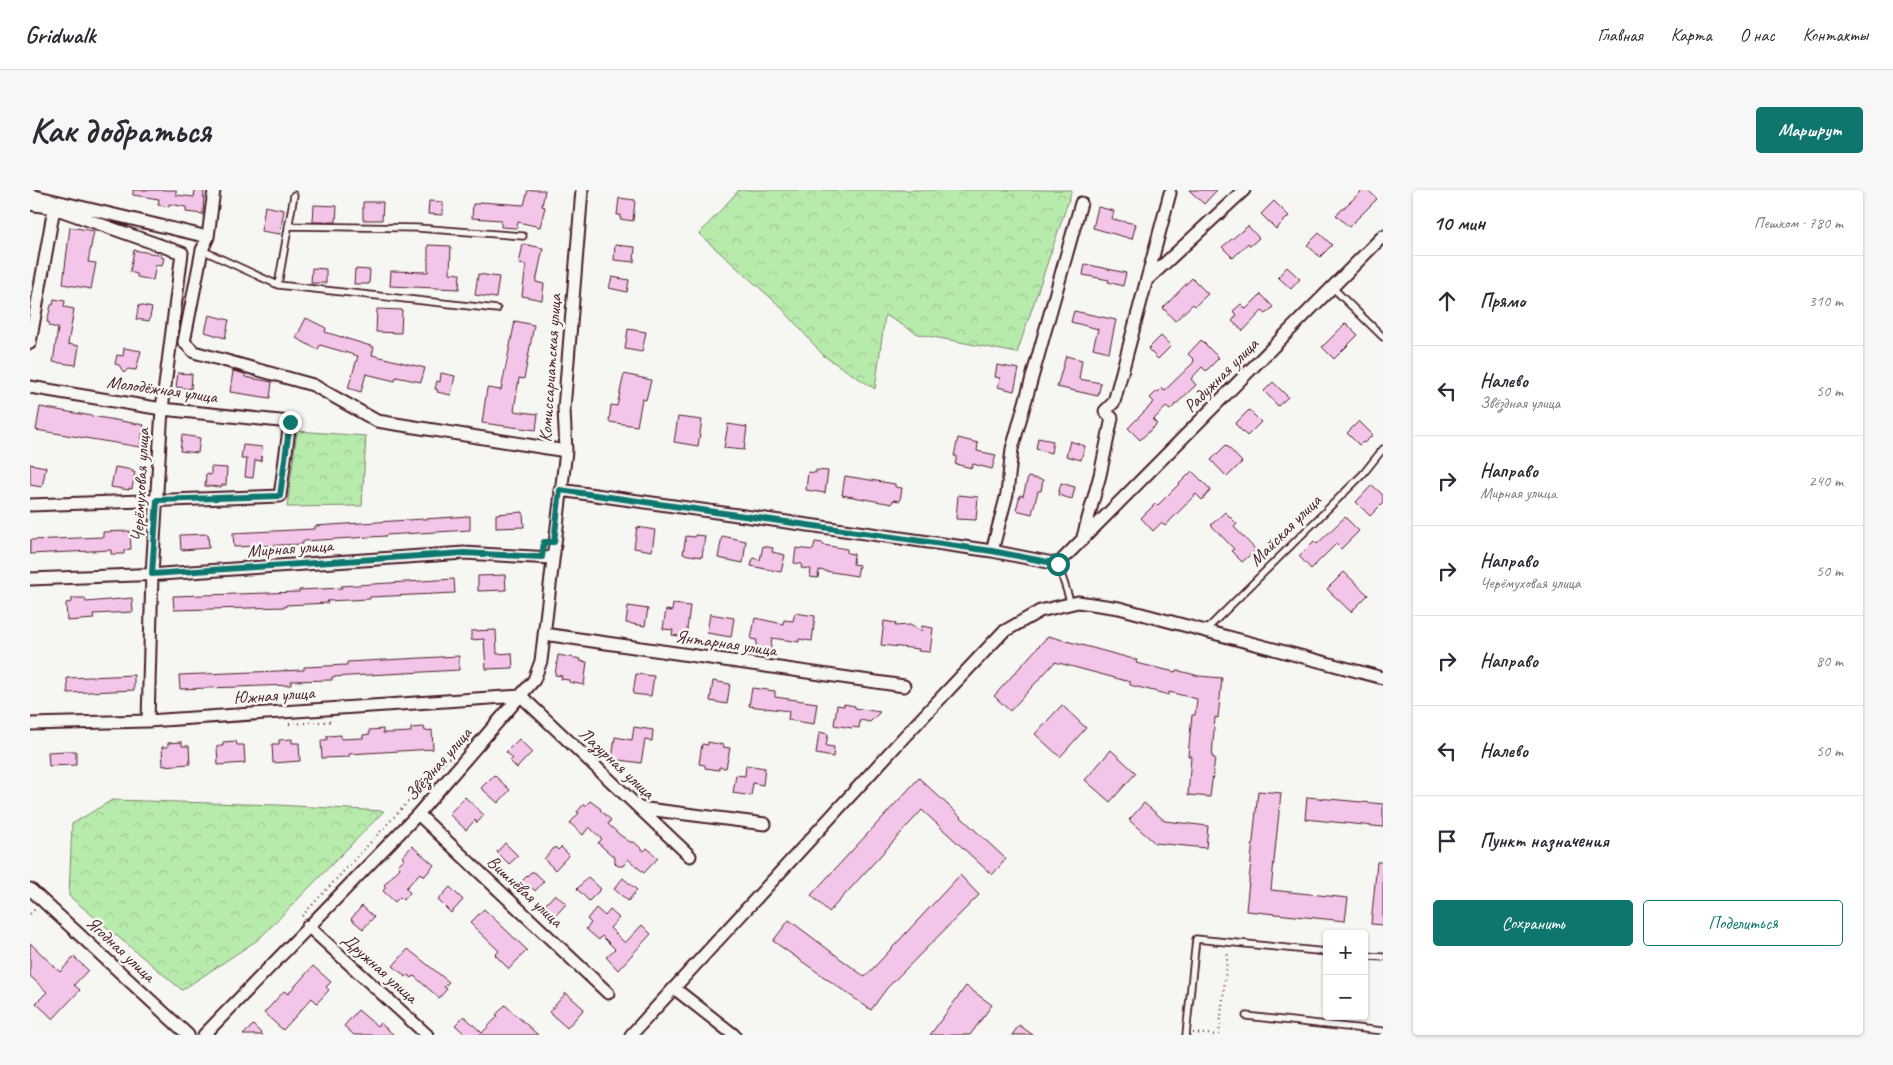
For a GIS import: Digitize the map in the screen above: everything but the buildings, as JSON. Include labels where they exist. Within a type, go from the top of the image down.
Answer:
[{"type":"street","points":[[202,250],[208,236],[214,190]]},
{"type":"street","name":"Комиссариатская улица","points":[[202,250],[184,342],[194,352],[313,386],[377,421],[566,451],[564,409],[582,190]]},
{"type":"street","points":[[1148,279],[1244,190]]},
{"type":"street","points":[[1082,538],[1100,475],[1112,418],[1106,411],[1114,402],[1170,193]]},
{"type":"street","points":[[30,195],[208,236]]},
{"type":"street","points":[[992,551],[1007,494],[1012,449],[1081,203]]},
{"type":"street","points":[[30,204],[54,208],[30,343]]},
{"type":"street","name":"Черёмуховая улица","points":[[54,208],[182,252],[162,409],[152,574],[148,721]]},
{"type":"street","name":"Радужная улица","points":[[1058,564],[1383,236]]},
{"type":"street","name":"Молодёжная улица","points":[[30,387],[162,409],[290,422],[280,496],[157,500]]},
{"type":"street","name":"Звёздная улица","points":[[204,1035],[304,922],[418,814],[534,680],[540,661],[544,634],[566,451]]},
{"type":"street","points":[[560,490],[992,551],[1058,564]]},
{"type":"street","points":[[30,505],[157,500]]},
{"type":"street","name":"Мирная улица","points":[[30,579],[152,574],[464,553],[552,558]]},
{"type":"street","points":[[631,1035],[904,737],[1003,632],[1040,611],[1078,602],[1119,608],[1383,678]]},
{"type":"street","name":"Янтарная улица","points":[[544,634],[904,686]]},
{"type":"street","name":"Южная улица","points":[[30,724],[148,721],[521,696]]},
{"type":"street","name":"Лазурная улица","points":[[521,696],[690,856]]},
{"type":"street","points":[[639,808],[765,824]]},
{"type":"street","name":"Вишнёвая улица","points":[[418,814],[608,993]]},
{"type":"street","name":"Ягодная улица","points":[[31,896],[188,1035]]},
{"type":"street","name":"Дружная улица","points":[[304,922],[427,1035]]},
{"type":"street","points":[[674,988],[734,1035]]},
{"type":"lane","points":[[278,285],[294,195]]},
{"type":"lane","points":[[288,226],[417,228],[523,236]]},
{"type":"lane","points":[[202,250],[278,285],[498,309]]},
{"type":"lane","points":[[1332,288],[1383,337]]},
{"type":"lane","name":"Майская улица","points":[[1205,631],[1363,474],[1383,449]]},
{"type":"lane","points":[[1058,564],[1070,604]]},
{"type":"lane","points":[[1186,1033],[1196,939],[1323,952]]},
{"type":"lane","points":[[1368,956],[1383,957]]},
{"type":"lane","points":[[1246,1016],[1383,1031]]},
{"type":"path","points":[[304,922],[475,730]]},
{"type":"path","points":[[30,914],[35,908],[31,896]]},
{"type":"path","points":[[1186,1033],[1218,1035],[1228,951]]},
{"type":"green space","points":[[739,190],[1072,190],[1017,353],[918,334],[885,315],[875,389],[824,356],[780,306],[699,234]]},
{"type":"green space","points":[[297,431],[366,436],[362,506],[287,507]]},
{"type":"green space","points":[[112,800],[277,805],[384,811],[259,939],[182,990],[69,896],[72,824]]},
{"type":"route","points":[[290,422],[280,496],[157,500],[152,574],[464,553],[542,557],[544,542],[554,542],[560,490],[992,551],[1058,564]]}]
